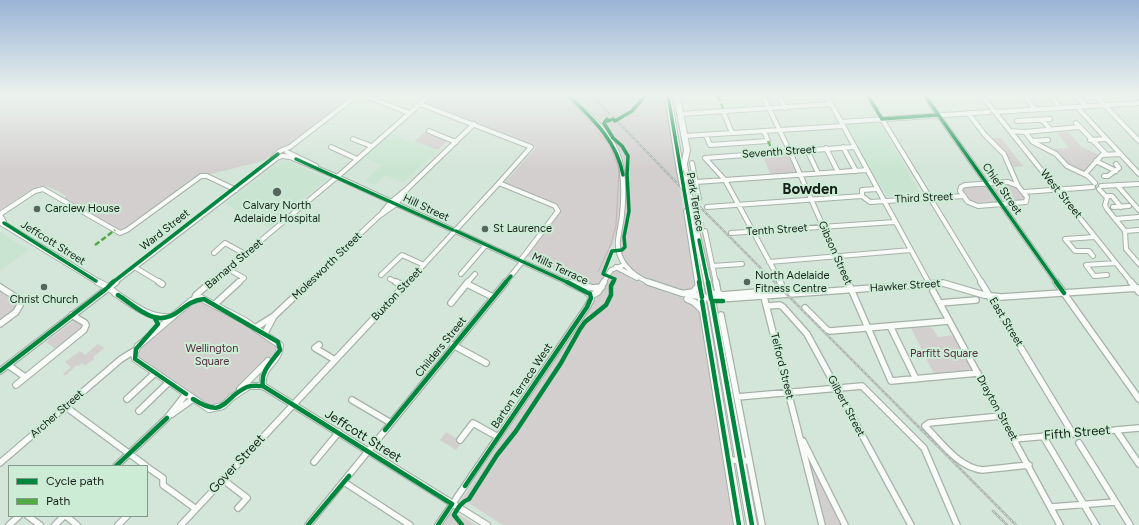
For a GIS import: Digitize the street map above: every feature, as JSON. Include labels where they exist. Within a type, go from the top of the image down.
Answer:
[{"type":"highway","name":"Park Terrace","points":[[672,120],[700,284],[703,312],[730,460],[739,525]]},
{"type":"highway","points":[[674,131],[678,130],[678,120]]},
{"type":"highway","name":"Park Terrace","points":[[682,120],[686,134],[687,150],[684,164],[693,218],[745,461],[752,525]]},
{"type":"highway","points":[[680,169],[681,159],[678,141],[679,138],[686,134]]},
{"type":"highway","points":[[711,300],[713,295],[721,298]]},
{"type":"highway","points":[[688,298],[698,305],[703,312]]},
{"type":"main road","name":"Jeffcott Street","points":[[0,215],[2,223],[154,317]]},
{"type":"main road","points":[[201,298],[215,304],[265,333],[278,342],[280,350],[223,406],[216,408],[209,408],[194,399],[135,359],[138,346],[194,300],[201,298]]},
{"type":"main road","points":[[154,317],[164,319],[173,316]]},
{"type":"main road","points":[[154,317],[158,324],[155,332]]},
{"type":"main road","points":[[231,398],[249,386],[263,386],[261,379],[263,373],[280,350]]},
{"type":"main road","name":"Jeffcott Street","points":[[263,386],[488,525]]},
{"type":"street","points":[[0,215],[40,189],[45,189],[120,232],[127,230],[201,176],[206,175],[234,189],[325,120]]},
{"type":"street","name":"Barnard Street","points":[[194,300],[196,295],[321,190],[400,120]]},
{"type":"street","points":[[465,120],[530,147],[499,183]]},
{"type":"street","points":[[592,120],[614,144],[619,154],[622,171],[623,195],[618,243],[624,265],[638,278],[661,291],[688,298],[711,300],[716,304],[721,298]]},
{"type":"street","points":[[727,120],[732,133]]},
{"type":"street","name":"Gibson Street","points":[[774,120],[852,289],[891,381],[916,379]]},
{"type":"street","points":[[840,120],[929,283]]},
{"type":"street","points":[[686,134],[764,131],[778,128],[842,124],[865,120]]},
{"type":"street","name":"East Street","points":[[884,120],[1073,434]]},
{"type":"street","name":"Chief Street","points":[[942,120],[1139,399]]},
{"type":"street","points":[[974,120],[985,135],[1004,154],[1013,182],[1024,192],[1027,197],[1026,202],[974,205],[968,202],[960,191],[961,187],[965,185],[1013,182]]},
{"type":"street","name":"West Street","points":[[1002,120],[1138,289]]},
{"type":"street","points":[[1017,121],[1030,120]]},
{"type":"street","points":[[1042,120],[1050,129]]},
{"type":"street","points":[[1090,120],[1139,174]]},
{"type":"street","points":[[1119,120],[1139,141]]},
{"type":"street","name":"Molesworth Street","points":[[255,328],[274,316],[394,203],[474,124]]},
{"type":"street","points":[[1076,124],[1090,140],[1106,154]]},
{"type":"street","points":[[1010,131],[1025,132],[1079,127]]},
{"type":"street","points":[[429,131],[456,142]]},
{"type":"street","points":[[706,134],[710,145],[768,141],[764,131]]},
{"type":"street","points":[[1025,132],[1032,141],[1056,154],[1067,166],[1085,174],[1094,185],[1100,188],[1106,196],[1105,206],[1125,231],[1126,249],[1139,264]]},
{"type":"street","points":[[1032,141],[1047,138],[1052,144]]},
{"type":"street","points":[[1090,140],[1106,138]]},
{"type":"street","points":[[354,139],[371,146]]},
{"type":"street","points":[[844,147],[856,170]]},
{"type":"street","name":"Seventh Street","points":[[725,180],[705,158],[854,147]]},
{"type":"street","points":[[331,148],[357,158]]},
{"type":"street","points":[[826,148],[838,172]]},
{"type":"street","name":"Hill Street","points":[[287,150],[324,171]]},
{"type":"street","points":[[807,150],[818,173]]},
{"type":"street","points":[[1085,174],[1102,155],[1120,154]]},
{"type":"street","name":"Hill Street","points":[[281,155],[290,157],[310,167],[336,176],[521,261]]},
{"type":"street","points":[[1096,161],[1116,171]]},
{"type":"street","name":"Park Terrace","points":[[692,162],[699,199]]},
{"type":"street","points":[[1104,176],[1108,176],[1119,168],[1116,164]]},
{"type":"street","points":[[696,182],[867,170]]},
{"type":"street","points":[[725,180],[752,232],[782,284]]},
{"type":"street","name":"Buxton Street","points":[[293,404],[456,231],[499,183]]},
{"type":"street","name":"Mills Terrace","points":[[499,183],[555,206],[558,209],[521,261],[567,282],[587,292],[591,296]]},
{"type":"street","points":[[1100,188],[1117,185],[1139,184]]},
{"type":"street","points":[[1024,192],[1094,185]]},
{"type":"street","points":[[1117,185],[1139,210]]},
{"type":"street","name":"Ward Street","points":[[0,371],[107,288],[136,268],[234,189]]},
{"type":"street","name":"Ward Street","points":[[107,288],[117,278],[234,189]]},
{"type":"street","points":[[707,207],[862,196],[862,190],[877,189]]},
{"type":"street","name":"Third Street","points":[[862,196],[866,201],[870,202],[964,196]]},
{"type":"street","points":[[1106,196],[1112,196],[1121,207]]},
{"type":"street","points":[[1113,207],[1129,206]]},
{"type":"street","points":[[1115,219],[1139,218]]},
{"type":"street","name":"Tenth Street","points":[[730,233],[895,222]]},
{"type":"street","points":[[1125,231],[1139,230]]},
{"type":"street","name":"Park Terrace","points":[[705,231],[717,292],[721,298]]},
{"type":"street","points":[[1093,256],[1089,250],[1075,252],[1065,239],[1095,237]]},
{"type":"street","points":[[214,253],[225,243],[245,254]]},
{"type":"street","points":[[461,274],[486,245]]},
{"type":"street","points":[[769,262],[911,250]]},
{"type":"street","points":[[381,275],[402,255],[424,265]]},
{"type":"street","name":"Childers Street","points":[[308,525],[521,261]]},
{"type":"street","points":[[1107,275],[1092,276],[1086,265],[1116,263]]},
{"type":"street","points":[[712,266],[742,264]]},
{"type":"street","name":"Barton Terrace West","points":[[438,525],[590,302],[591,296],[597,294],[609,271],[624,265]]},
{"type":"street","points":[[136,268],[162,284]]},
{"type":"street","points":[[616,268],[622,269],[632,278],[638,278]]},
{"type":"street","points":[[215,304],[244,278],[228,269]]},
{"type":"street","points":[[451,303],[475,274]]},
{"type":"street","points":[[390,279],[404,286]]},
{"type":"street","points":[[567,282],[573,282],[591,289],[602,287]]},
{"type":"street","name":"Hawker Street","points":[[721,298],[740,301],[749,297],[929,283],[949,283],[977,294],[991,297],[1138,289]]},
{"type":"street","points":[[467,284],[493,297]]},
{"type":"street","points":[[678,292],[693,292],[700,284]]},
{"type":"street","points":[[652,286],[702,299]]},
{"type":"street","points":[[0,287],[17,298],[20,305],[16,312],[0,324]]},
{"type":"street","name":"Barnard Street","points":[[201,298],[202,291]]},
{"type":"street","points":[[749,297],[770,291]]},
{"type":"street","name":"Drayton Street","points":[[933,291],[1029,465],[1060,525]]},
{"type":"street","name":"Telford Street","points":[[764,297],[822,525]]},
{"type":"street","points":[[940,303],[976,300]]},
{"type":"street","name":"Gilbert Street","points":[[767,306],[780,305],[783,307],[808,334],[911,525]]},
{"type":"street","points":[[805,308],[827,330],[830,331],[949,320]]},
{"type":"street","points":[[16,385],[86,328],[85,323],[72,315]]},
{"type":"street","name":"Park Terrace","points":[[721,315],[737,397],[745,461],[762,525]]},
{"type":"street","name":"Molesworth Street","points":[[265,333],[274,316]]},
{"type":"street","points":[[890,326],[916,379],[978,373]]},
{"type":"street","points":[[453,345],[486,363]]},
{"type":"street","points":[[315,348],[335,360]]},
{"type":"street","name":"Archer Street","points":[[0,462],[114,365],[136,350]]},
{"type":"street","name":"Archer Street","points":[[114,365],[126,360],[135,359]]},
{"type":"street","points":[[8,364],[25,377]]},
{"type":"street","points":[[127,399],[155,373]]},
{"type":"street","points":[[139,411],[169,382]]},
{"type":"street","points":[[737,397],[862,386],[924,448],[957,525]]},
{"type":"street","points":[[117,465],[167,418],[186,394]]},
{"type":"street","points":[[167,418],[194,399]]},
{"type":"street","points":[[352,400],[391,423]]},
{"type":"street","name":"Gover Street","points":[[181,525],[293,404]]},
{"type":"street","points":[[66,407],[146,465]]},
{"type":"street","points":[[1001,416],[929,423],[925,426],[952,455],[975,469],[982,470],[1029,465]]},
{"type":"street","points":[[460,440],[473,423],[498,437]]},
{"type":"street","name":"Fifth Street","points":[[1014,439],[1139,428]]},
{"type":"street","points":[[1116,430],[1139,464]]},
{"type":"street","points":[[314,462],[339,432]]},
{"type":"street","name":"Telford Street","points":[[800,436],[845,525]]},
{"type":"street","points":[[1043,436],[1096,525]]},
{"type":"street","points":[[1079,443],[1130,525]]},
{"type":"street","points":[[730,460],[745,461]]},
{"type":"street","points":[[148,467],[163,478],[163,485],[196,508]]},
{"type":"street","points":[[222,480],[247,498],[238,508]]},
{"type":"street","points":[[344,482],[406,524]]},
{"type":"street","points":[[1051,507],[1115,502]]},
{"type":"street","points":[[9,525],[18,517]]},
{"type":"street","points":[[29,517],[40,525]]},
{"type":"street","points":[[55,525],[64,517]]},
{"type":"street","points":[[66,517],[77,525]]},
{"type":"street","points":[[118,525],[126,517]]},
{"type":"shaded area","points":[[878,121],[920,193],[887,196],[865,161],[845,124]]},
{"type":"shaded area","points":[[425,132],[447,141],[403,183],[386,175],[375,185],[365,181],[382,165],[362,156],[389,133],[413,143]]},
{"type":"shaded area","name":"Calvary North Adelaide Hospital","points":[[283,159],[327,179],[270,228],[225,204]]},
{"type":"shaded area","points":[[0,232],[29,250],[0,271]]},
{"type":"green space","points":[[0,120],[320,120],[287,146],[263,161],[191,179],[171,196],[129,225],[126,230],[121,231],[64,199],[66,196],[61,193],[44,186],[28,192],[0,210]]},
{"type":"green space","points":[[470,120],[591,120],[611,143],[619,160],[621,169],[621,209],[612,247],[609,250],[611,251],[602,271],[602,274],[605,277],[600,285],[591,287],[527,256],[561,211],[559,206],[504,183],[535,149],[535,146]]},
{"type":"green space","points":[[595,120],[668,120],[696,284],[695,289],[685,292],[638,277],[627,265],[620,243],[627,190],[623,156],[617,144]]},
{"type":"green space","points":[[425,132],[447,141],[438,150],[415,141]]},
{"type":"green space","points":[[1068,132],[1082,147],[1100,155],[1083,172],[1071,167],[1052,151],[1054,149],[1069,148],[1057,133]]},
{"type":"green space","points":[[991,138],[1001,138],[1023,166],[1013,167],[1004,151]]},
{"type":"green space","points":[[762,154],[788,154],[797,173],[771,175]]},
{"type":"green space","points":[[1006,184],[1022,191],[1026,200],[1004,202],[993,186]]},
{"type":"green space","points":[[968,186],[984,186],[995,202],[980,203],[980,205],[974,203],[964,194],[963,188]]},
{"type":"green space","points":[[698,216],[704,223],[714,284],[713,290]]},
{"type":"green space","points":[[617,270],[623,271],[632,280],[691,301],[701,313],[736,525],[503,525],[462,499],[589,311],[611,272]]},
{"type":"green space","points":[[0,292],[15,302],[16,306],[13,311],[0,322]]},
{"type":"green space","name":"Wellington Square","points":[[201,301],[207,302],[273,342],[276,347],[272,356],[226,401],[211,407],[137,359],[137,352],[140,348],[193,303]]},
{"type":"green space","points":[[76,319],[85,325],[58,350],[46,342]]},
{"type":"green space","name":"Parfitt Square","points":[[929,327],[933,329],[938,337],[955,335],[974,372],[959,374],[959,371],[934,374],[911,328]]},
{"type":"green space","points":[[98,344],[104,348],[93,357],[94,359],[85,366],[82,363],[79,366],[77,365],[65,376],[63,374],[71,367],[65,362],[80,351],[85,355]]},
{"type":"green space","points":[[446,432],[462,442],[456,450],[440,440]]},
{"type":"green space","points":[[806,452],[843,525],[824,525]]},
{"type":"green space","points":[[452,512],[456,513],[476,525],[442,525]]},
{"type":"waterway","points":[[596,131],[610,145],[619,169],[616,225],[611,244],[598,272]]},
{"type":"railway","points":[[617,120],[701,208],[1016,525]]},
{"type":"railway","points":[[993,511],[1007,525]]},
{"type":"marked path","points":[[768,141],[773,152]]},
{"type":"marked path","points":[[95,245],[115,230]]},
{"type":"cycle path","points":[[594,120],[604,131],[617,152],[623,175]]},
{"type":"cycle path","points":[[462,525],[454,515],[458,507],[461,503],[469,499],[497,455],[516,431],[561,363],[585,322],[606,305],[611,295],[611,286],[615,279],[603,274],[612,251],[622,250],[625,247],[624,237],[629,211],[627,174],[628,156],[622,146],[613,138],[604,123],[606,120]]},
{"type":"cycle path","points":[[672,120],[702,297]]},
{"type":"cycle path","points":[[942,120],[1064,293]]},
{"type":"cycle path","points":[[108,287],[117,278],[278,154]]},
{"type":"cycle path","points":[[296,159],[453,230]]},
{"type":"cycle path","points":[[4,223],[96,281]]},
{"type":"cycle path","points":[[456,231],[586,291],[590,294],[591,298],[587,307],[465,486]]},
{"type":"cycle path","points":[[699,240],[711,299]]},
{"type":"cycle path","points":[[385,430],[511,276]]},
{"type":"cycle path","points":[[0,371],[106,289]]},
{"type":"cycle path","points":[[118,295],[149,315],[161,319],[173,315],[190,302],[204,299],[278,342],[280,350],[264,371],[262,381],[263,386]]},
{"type":"cycle path","points":[[702,301],[739,525]]},
{"type":"cycle path","points":[[723,301],[712,301],[752,525]]},
{"type":"cycle path","points":[[154,317],[158,324],[136,349],[135,359],[186,394]]},
{"type":"cycle path","points":[[263,386],[452,504],[438,525]]},
{"type":"cycle path","points":[[193,399],[206,407],[215,408],[224,404],[247,387],[263,386]]},
{"type":"cycle path","points":[[117,465],[167,418]]},
{"type":"cycle path","points":[[308,525],[349,476]]},
{"type":"place","name":"Calvary North Adelaide Hospital","points":[[277,192]]},
{"type":"place","name":"Carclew House","points":[[37,209]]},
{"type":"place","name":"St Laurence","points":[[485,229]]},
{"type":"place","name":"North Adelaide Fitness Centre","points":[[747,282]]},
{"type":"place","name":"Christ Church","points":[[44,287]]},
{"type":"district","name":"Bowden","points":[[810,190]]}]
